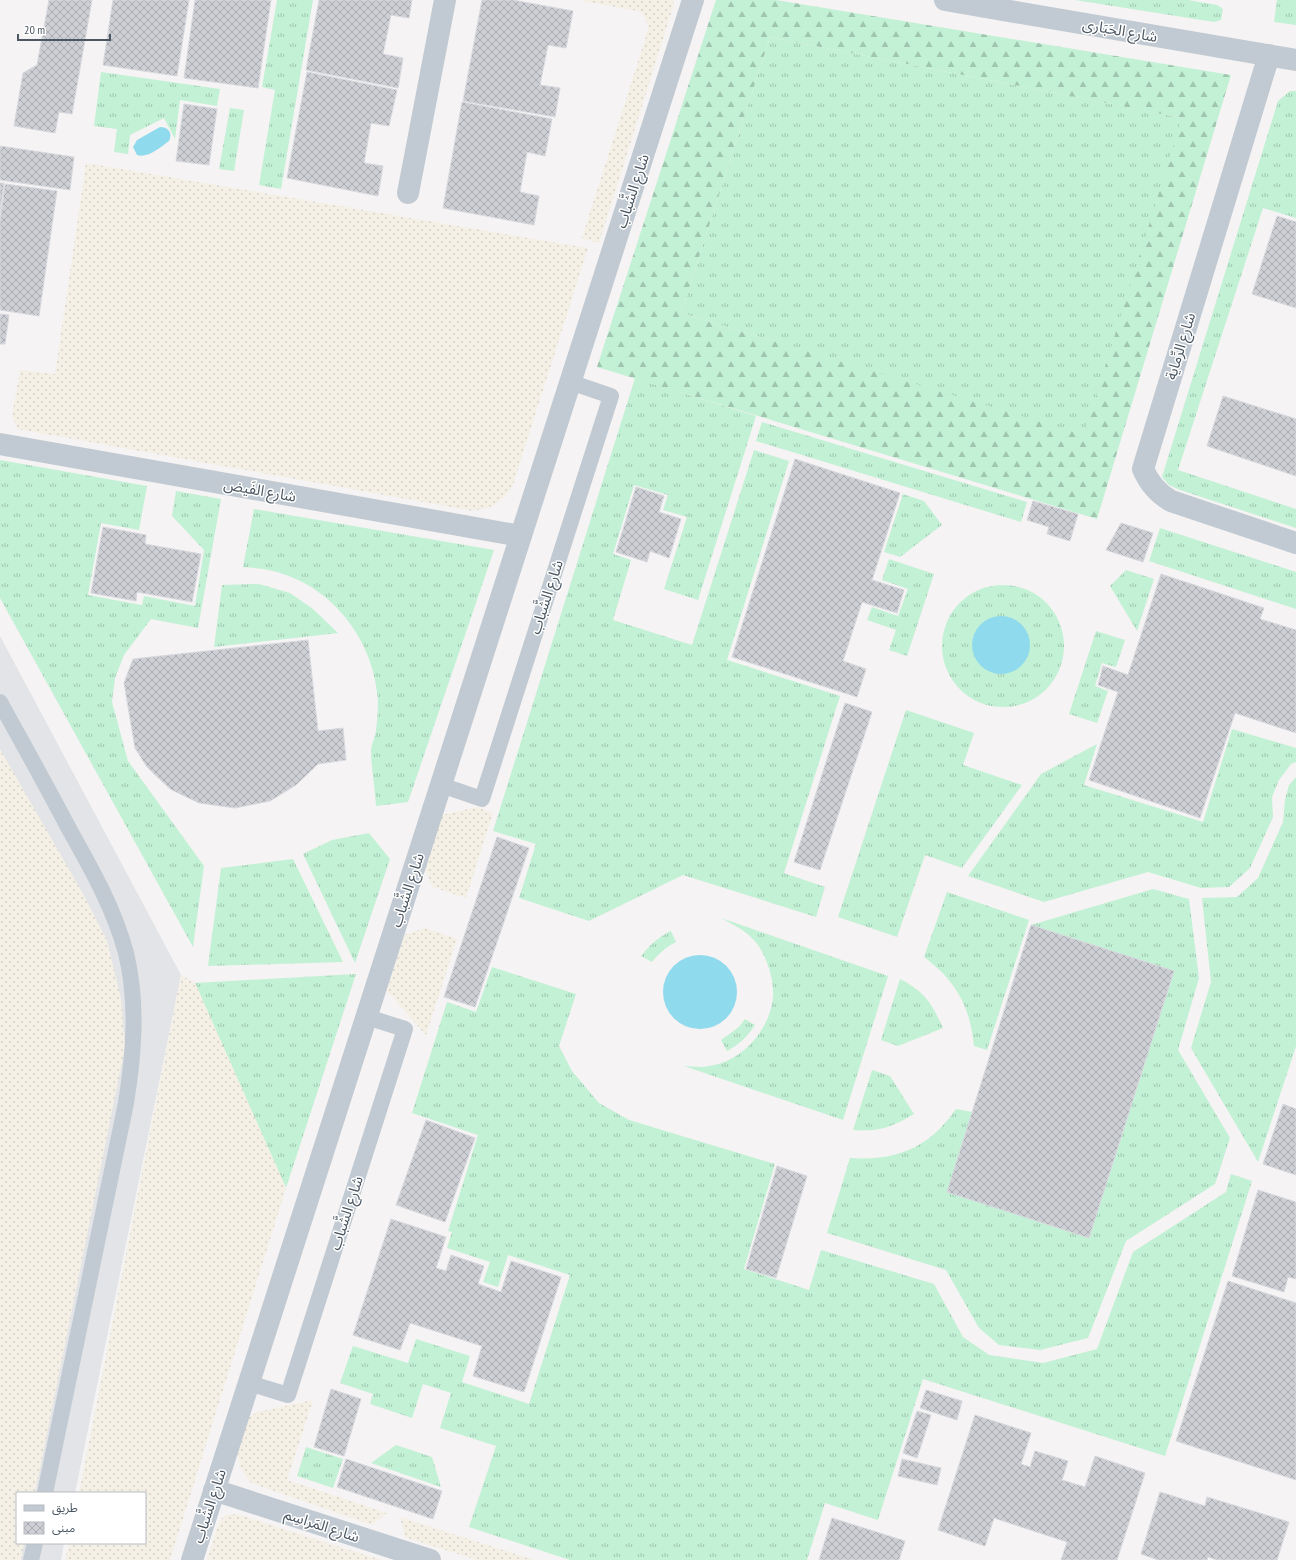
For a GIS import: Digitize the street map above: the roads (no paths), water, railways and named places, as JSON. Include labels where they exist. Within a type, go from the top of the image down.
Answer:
[{"type":"street","points":[[408,193],[445,0]]},
{"type":"street","name":"شارع الشَّباب","points":[[192,1560],[693,0]]},
{"type":"street","name":"شارع الحَبَارى","points":[[945,0],[1296,60]]},
{"type":"street","name":"شارع الرِّماية","points":[[1269,55],[1143,469],[1154,488],[1161,496],[1171,501],[1296,543]]},
{"type":"street","name":"شارع الفَيض","points":[[0,444],[521,536]]},
{"type":"street","name":"شارع المَراسِم","points":[[214,1490],[430,1560]]},
{"type":"lane","name":"شارع الشَّباب","points":[[441,785],[482,799],[487,784],[611,396],[570,382]]},
{"type":"lane","points":[[0,702],[99,883],[114,917],[126,953],[132,991],[135,1028],[132,1067],[126,1103],[45,1492]]},
{"type":"lane","name":"شارع الشَّباب","points":[[249,1383],[288,1395],[293,1380],[405,1030],[367,1017]]},
{"type":"lane","points":[[31,1560],[35,1544]]},
{"type":"water","points":[[160,127],[169,131],[169,141],[149,154],[141,156],[137,155],[133,147],[137,140]]},
{"type":"water","points":[[995,616],[1007,616],[1022,624],[1030,639],[1030,651],[1022,666],[1007,674],[995,674],[980,666],[972,651],[972,639],[980,624]]},
{"type":"water","points":[[700,955],[721,961],[731,971],[737,992],[731,1013],[721,1023],[700,1029],[679,1023],[669,1013],[663,992],[669,971],[679,961]]}]
